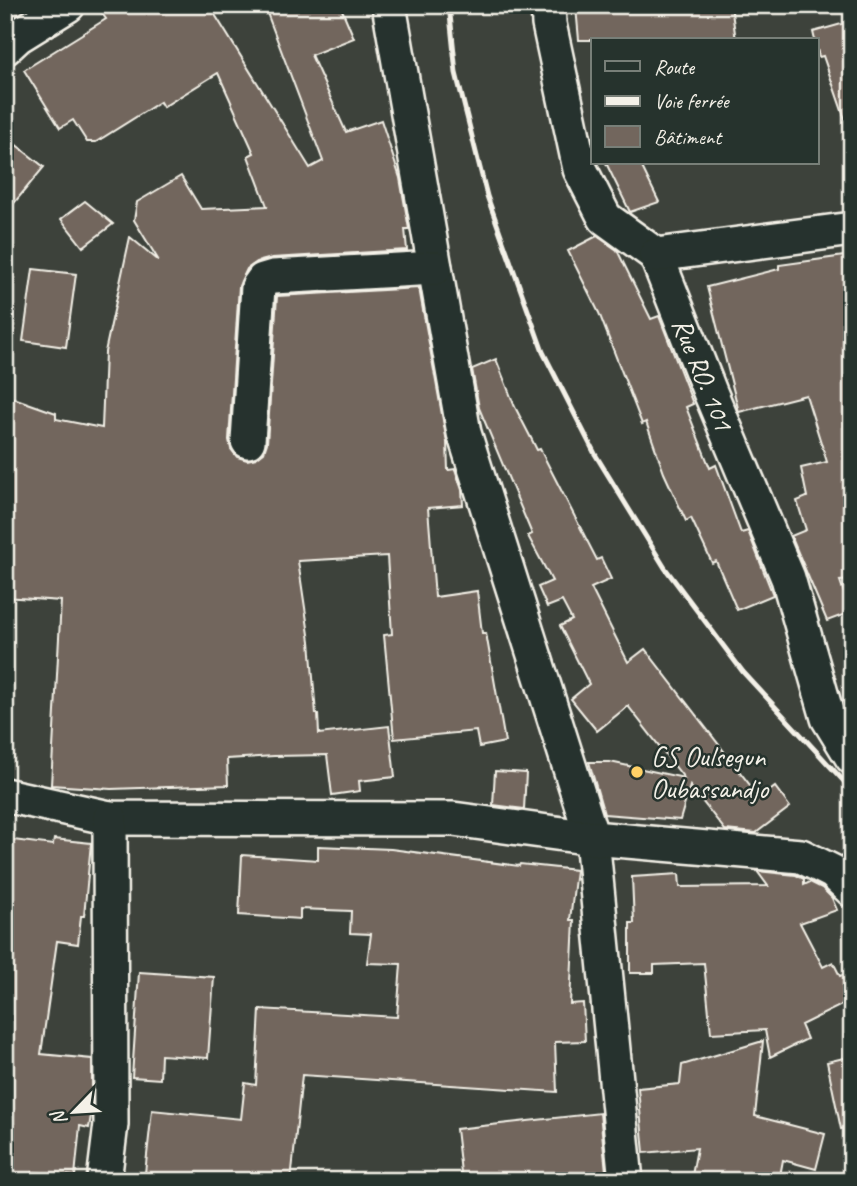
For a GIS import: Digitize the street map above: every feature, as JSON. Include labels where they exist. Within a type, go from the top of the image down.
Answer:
[{"type":"street","points":[[5,48],[68,5]]},
{"type":"street","points":[[389,5],[464,433],[592,838],[626,1181]]},
{"type":"street","points":[[548,5],[549,24],[579,169],[605,218],[656,255],[852,229]]},
{"type":"street","name":"Rue RO. 101","points":[[656,255],[788,578],[828,718],[852,757]]},
{"type":"street","points":[[248,441],[258,287],[263,280],[272,277],[435,268]]},
{"type":"street","points":[[5,796],[110,818],[453,818],[592,838],[801,856],[833,872],[852,890]]},
{"type":"street","points":[[104,1181],[111,1124],[110,818]]},
{"type":"building","points":[[96,5],[209,5],[310,168],[323,161],[264,5],[340,5],[354,38],[311,55],[346,132],[381,120],[400,178],[409,229],[405,229],[407,250],[272,258],[257,262],[247,269],[239,286],[229,440],[231,449],[237,457],[247,460],[264,452],[267,443],[277,296],[419,288],[447,442],[448,470],[455,469],[462,490],[463,505],[428,508],[435,597],[477,591],[482,633],[486,633],[505,742],[479,747],[476,731],[394,739],[384,635],[392,634],[387,556],[298,561],[310,641],[319,734],[389,726],[395,777],[359,781],[360,791],[332,795],[327,755],[274,756],[227,759],[228,785],[111,789],[51,785],[61,601],[5,597],[5,395],[56,413],[56,419],[102,428],[105,352],[130,237],[159,261],[134,220],[137,202],[181,176],[201,209],[267,206],[248,156],[254,153],[218,73],[163,107],[160,102],[96,142],[87,142],[73,120],[60,128],[24,70],[106,19]]},
{"type":"building","points":[[731,5],[736,38],[579,40],[576,7]]},
{"type":"building","points":[[852,21],[852,128],[848,128],[823,56],[819,57],[818,38],[814,38],[813,32]]},
{"type":"building","points":[[5,136],[44,167],[5,214]]},
{"type":"building","points":[[606,164],[640,164],[659,202],[630,212]]},
{"type":"building","points":[[85,201],[113,224],[83,247],[61,219]]},
{"type":"building","points":[[597,236],[617,250],[651,319],[659,316],[693,404],[686,407],[710,468],[716,465],[741,533],[748,531],[773,595],[737,610],[716,561],[712,563],[691,518],[686,521],[664,473],[646,422],[642,424],[599,313],[568,251]]},
{"type":"building","points":[[852,255],[852,580],[840,581],[851,612],[827,621],[791,536],[806,530],[797,501],[807,497],[801,468],[827,462],[806,395],[739,412],[707,287],[779,269],[779,265]]},
{"type":"building","points":[[33,269],[76,274],[66,347],[23,341]]},
{"type":"building","points":[[496,359],[515,407],[537,450],[540,449],[597,560],[601,558],[611,579],[591,588],[628,662],[645,649],[760,798],[775,787],[790,807],[756,833],[725,830],[690,786],[680,820],[604,814],[589,762],[610,762],[684,778],[628,706],[597,731],[571,699],[589,684],[560,626],[572,620],[562,601],[547,607],[538,587],[552,581],[528,536],[532,534],[479,408],[472,369]]},
{"type":"building","points":[[495,771],[526,773],[524,809],[493,805]]},
{"type":"building","points":[[5,839],[53,845],[54,839],[91,843],[84,916],[81,916],[78,944],[57,941],[41,1054],[92,1059],[92,1109],[89,1128],[80,1126],[75,1176],[33,1172],[32,1181],[5,1181]]},
{"type":"building","points":[[318,846],[391,849],[519,866],[576,870],[570,920],[574,920],[570,1004],[583,1003],[585,1041],[555,1042],[557,1092],[302,1075],[291,1181],[221,1178],[221,1181],[214,1181],[145,1173],[152,1110],[241,1119],[245,1083],[256,1085],[260,1009],[397,1017],[401,964],[367,963],[371,934],[350,933],[351,911],[300,909],[300,919],[239,915],[242,855],[318,860]]},
{"type":"building","points":[[757,871],[796,875],[804,879],[804,885],[810,882],[822,888],[832,898],[837,910],[800,923],[823,967],[833,962],[840,976],[852,972],[852,1000],[801,1025],[807,1039],[770,1057],[765,1030],[711,1033],[704,963],[654,965],[654,973],[630,973],[630,923],[634,923],[632,877],[679,874],[680,887],[768,886]]},
{"type":"building","points":[[139,972],[214,977],[208,1058],[161,1055],[160,1079],[132,1077]]},
{"type":"building","points":[[763,1041],[755,1116],[825,1134],[816,1169],[783,1160],[779,1181],[691,1181],[697,1148],[644,1153],[638,1088],[680,1084],[682,1065]]},
{"type":"building","points":[[852,1056],[852,1127],[841,1129],[827,1062]]},
{"type":"building","points":[[600,1113],[607,1181],[462,1181],[456,1129]]},
{"type":"railway","points":[[449,5],[456,73],[487,196],[543,352],[595,454],[665,568],[743,672],[852,790]]},
{"type":"place","name":"GS Oulsegun Oubassandjo","points":[[637,772]]}]
